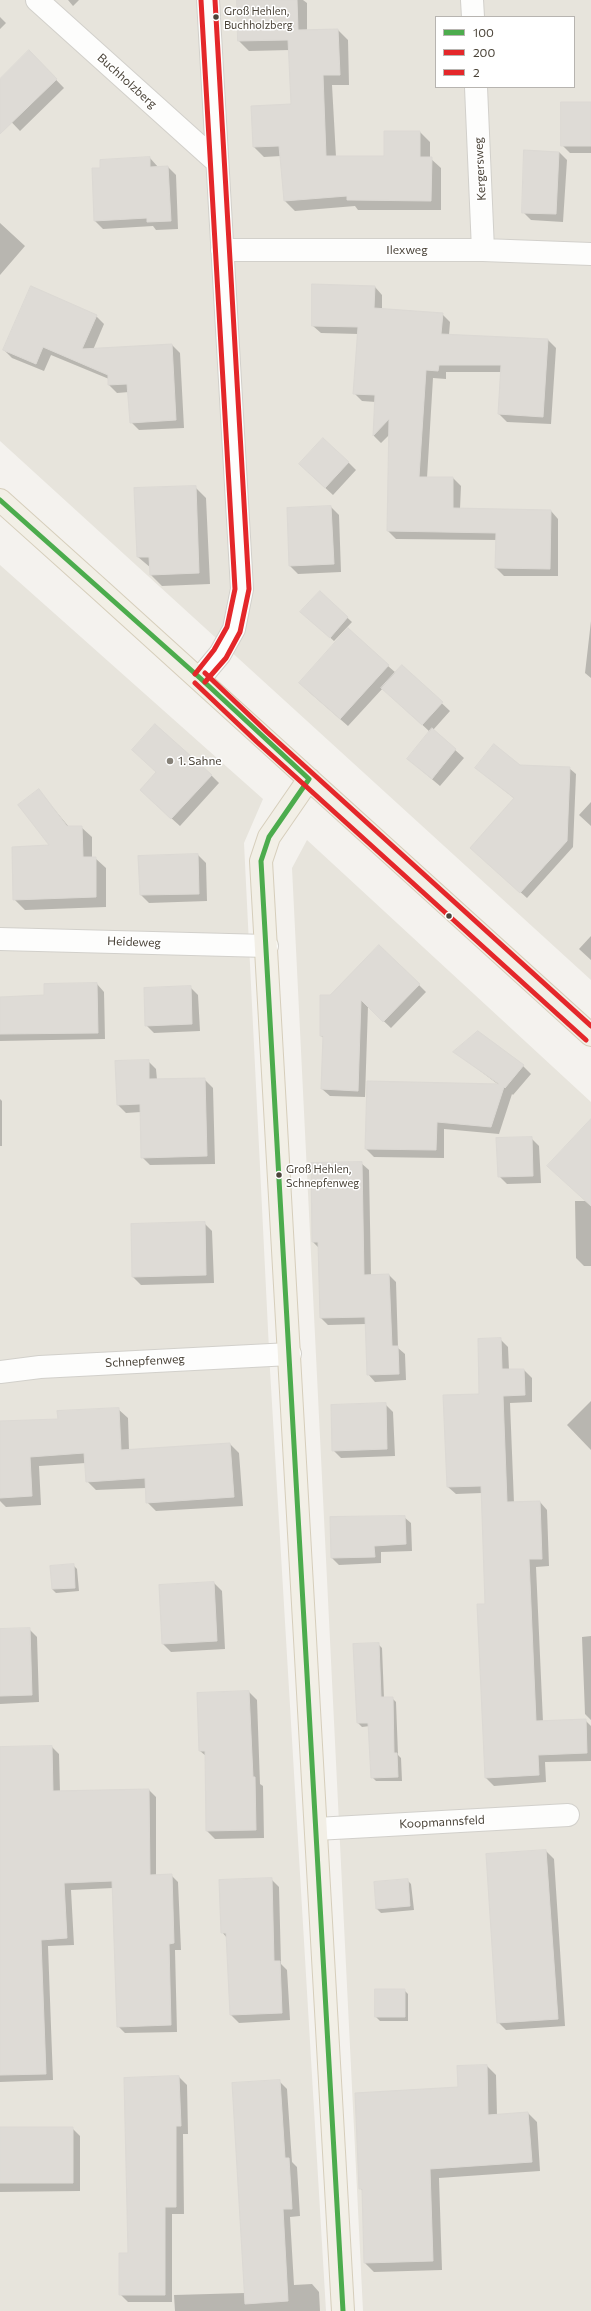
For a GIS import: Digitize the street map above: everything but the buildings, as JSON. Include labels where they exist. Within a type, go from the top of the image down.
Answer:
[{"type":"main road","points":[[0,500],[200,678],[262,738],[591,1034]]},
{"type":"main road","points":[[309,779],[269,837],[261,861],[268,946],[343,2311]]},
{"type":"street","name":"Buchholzberg","points":[[37,0],[217,162]]},
{"type":"street","points":[[200,678],[220,654],[234,629],[242,589],[208,0]]},
{"type":"street","points":[[472,0],[473,16]]},
{"type":"street","name":"Kergersweg","points":[[476,88],[483,250]]},
{"type":"street","name":"Ilexweg","points":[[222,250],[483,250],[591,254]]},
{"type":"street","name":"Heideweg","points":[[0,939],[268,946]]},
{"type":"street","name":"Schnepfenweg","points":[[0,1372],[40,1367],[290,1354]]},
{"type":"street","name":"Koopmannsfeld","points":[[316,1829],[568,1815]]},
{"type":"shaded area","points":[[0,0],[591,0],[591,980],[0,441]]},
{"type":"shaded area","points":[[0,565],[263,799],[244,843],[270,1370],[326,2311],[0,2311]]},
{"type":"shaded area","points":[[307,840],[591,1102],[591,2311],[363,2311],[292,868]]},
{"type":"transit line","name":"2","points":[[195,674],[214,650],[227,627],[235,589],[201,0]]},
{"type":"transit line","name":"200","points":[[205,682],[226,658],[240,632],[249,589],[215,0]]},
{"type":"transit line","name":"100","points":[[0,500],[200,678],[309,779]]},
{"type":"transit line","name":"2","points":[[205,673],[267,732],[591,1026]]},
{"type":"transit line","name":"200","points":[[195,683],[257,742],[586,1040]]},
{"type":"transit line","name":"100","points":[[309,779],[269,837],[261,861],[343,2311]]},
{"type":"place","name":"Groß Hehlen, Buchholzberg","points":[[216,17]]},
{"type":"place","name":"1. Sahne","points":[[170,761]]},
{"type":"place","name":"Groß Hehlen, Schnepfenweg","points":[[279,1175]]}]
